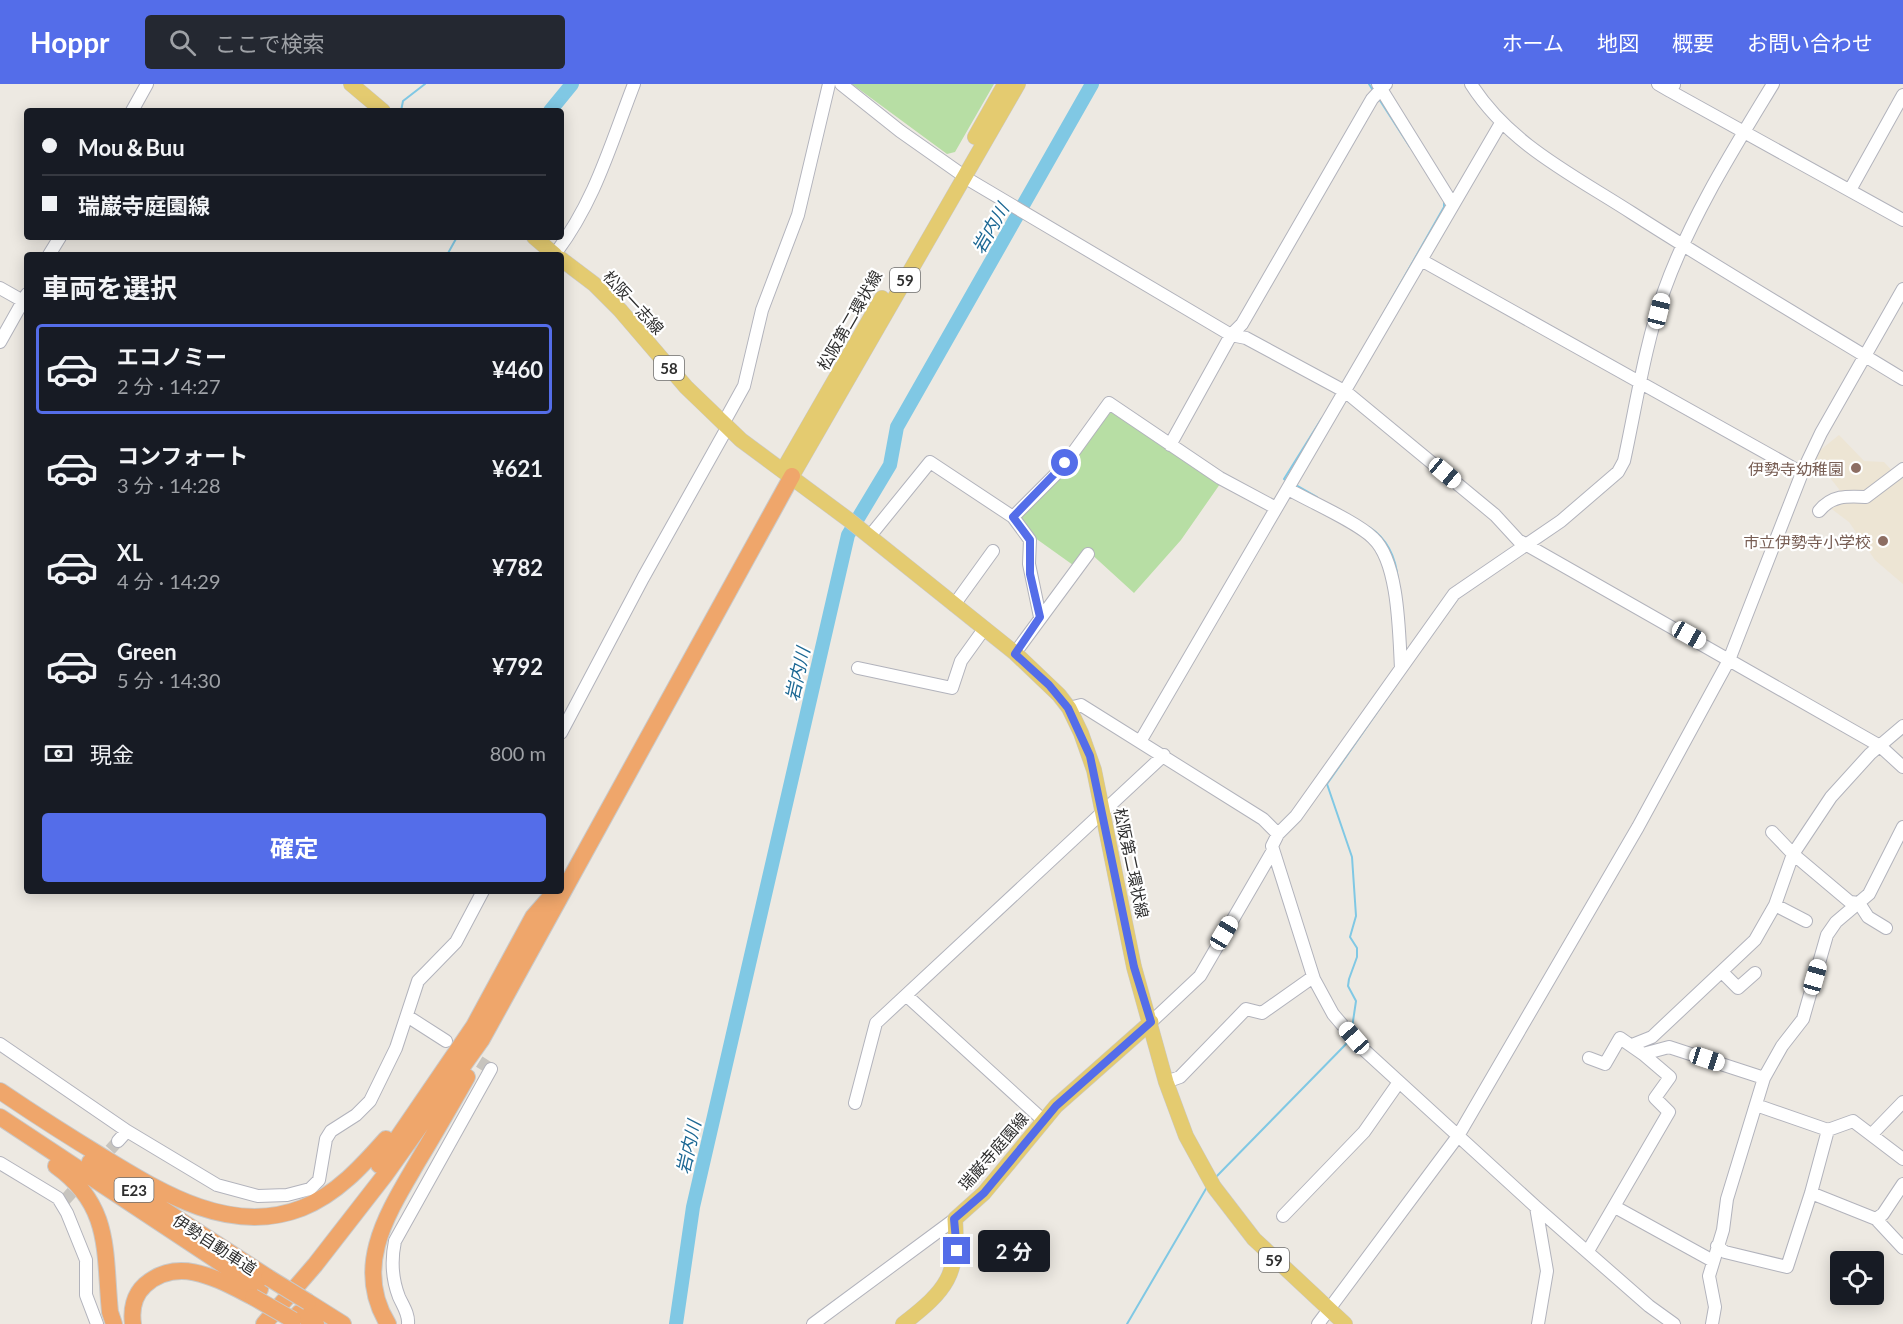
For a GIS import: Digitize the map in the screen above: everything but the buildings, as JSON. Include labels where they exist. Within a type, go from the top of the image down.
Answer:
[{"type":"highway","points":[[564,874],[788,473]]},
{"type":"highway","points":[[564,888],[788,473]]},
{"type":"highway","points":[[254,1324],[349,1209],[474,1026],[533,917],[552,894]]},
{"type":"highway","points":[[264,1324],[315,1265],[385,1175],[482,1040],[561,894]]},
{"type":"highway","points":[[388,1324],[379,1305],[374,1283],[373,1262],[380,1234],[397,1196],[469,1074],[482,1040]]},
{"type":"highway","points":[[0,1091],[50,1125],[170,1196],[227,1215],[254,1217],[276,1215],[302,1208],[324,1197],[358,1169],[422,1102]]},
{"type":"highway","name":"伊勢自動車道","points":[[0,1101],[261,1288],[316,1324]]},
{"type":"highway","name":"伊勢自動車道","points":[[0,1117],[261,1288]]},
{"type":"highway","points":[[0,1126],[62,1170],[88,1199],[103,1228],[110,1312],[114,1324]]},
{"type":"highway","points":[[133,1324],[134,1300],[140,1290],[163,1272],[196,1271],[261,1288]]},
{"type":"highway","name":"伊勢自動車道","points":[[300,1315],[343,1324]]},
{"type":"main road","points":[[351,84],[379,108]]},
{"type":"main road","name":"松阪第二環状線","points":[[960,174],[1005,84]]},
{"type":"main road","name":"松阪第二環状線","points":[[1018,84],[960,174],[788,473],[861,526],[1015,654],[1049,685],[1068,708],[1090,756],[1134,967],[1166,1082],[1186,1136],[1211,1181],[1261,1247],[1345,1324]]},
{"type":"main road","points":[[538,240],[552,252]]},
{"type":"main road","name":"松阪一志線","points":[[564,261],[594,284],[620,310],[686,387],[725,426],[788,473]]},
{"type":"main road","name":"瑞巌寺庭園線","points":[[954,1219],[984,1193],[1043,1120],[1151,1022]]},
{"type":"main road","points":[[903,1324],[922,1310],[941,1289],[953,1270],[957,1251],[954,1219]]},
{"type":"street","points":[[134,108],[147,84]]},
{"type":"street","points":[[557,252],[573,230],[592,196],[634,84]]},
{"type":"street","points":[[564,727],[725,426],[744,386],[762,310],[798,215],[829,84]]},
{"type":"street","points":[[842,84],[900,131],[960,174],[1231,335],[1246,338],[1342,389],[1495,515],[1525,545],[1542,552],[1880,746],[1903,767]]},
{"type":"street","points":[[1471,84],[1501,123],[1521,142],[1683,246],[1903,379]]},
{"type":"street","points":[[1658,84],[1672,87],[1744,131],[1903,220]]},
{"type":"street","points":[[1151,1022],[1200,976],[1272,852],[1278,834],[1296,816],[1454,594],[1561,521],[1618,472],[1624,461],[1664,292],[1683,246],[1744,131],[1773,84]]},
{"type":"street","points":[[1170,445],[1231,335],[1242,324],[1380,89],[1453,205]]},
{"type":"street","points":[[1850,190],[1903,95]]},
{"type":"street","points":[[1141,740],[1290,485],[1342,389],[1501,123]]},
{"type":"street","points":[[1421,260],[1802,473]]},
{"type":"street","points":[[0,288],[24,297]]},
{"type":"street","points":[[1318,1324],[1458,1136],[1638,827],[1729,660],[1802,473],[1821,433],[1903,289]]},
{"type":"street","points":[[0,342],[24,299]]},
{"type":"street","points":[[1013,517],[1062,468],[1109,403],[1220,478],[1276,508]]},
{"type":"street","points":[[861,526],[930,462],[1013,517],[1030,540],[1031,580],[1040,617]]},
{"type":"street","points":[[1819,511],[1825,504],[1843,496],[1866,497],[1903,469]]},
{"type":"street","points":[[1290,485],[1369,534],[1383,550],[1389,566],[1404,665]]},
{"type":"street","points":[[954,605],[993,551]]},
{"type":"street","points":[[1015,654],[1088,554]]},
{"type":"street","points":[[858,668],[952,688],[961,661],[984,629]]},
{"type":"street","points":[[1068,708],[1082,705],[1141,740],[1263,819],[1278,834]]},
{"type":"street","points":[[1632,1045],[1652,1037],[1755,940],[1775,905],[1793,854],[1832,797],[1880,746],[1903,726]]},
{"type":"street","points":[[855,1103],[876,1023],[1164,755]]},
{"type":"street","points":[[1712,1324],[1715,1307],[1709,1276],[1723,1230],[1727,1199],[1764,1078],[1782,1046],[1803,1019],[1827,935],[1836,922],[1869,894],[1902,831]]},
{"type":"street","points":[[1772,832],[1793,854],[1850,902],[1859,903]]},
{"type":"street","points":[[1272,852],[1313,977],[1336,1018],[1398,1082],[1536,1207],[1649,1306],[1674,1324]]},
{"type":"street","points":[[0,1044],[127,1131],[217,1185],[247,1195],[287,1195],[310,1189],[319,1180],[326,1139],[331,1131],[356,1115],[370,1101],[396,1048],[418,981],[456,942],[481,894]]},
{"type":"street","points":[[1859,903],[1868,917],[1886,928]]},
{"type":"street","points":[[1775,905],[1806,921]]},
{"type":"street","points":[[1722,972],[1738,988],[1755,973]]},
{"type":"street","points":[[1166,1082],[1180,1077],[1246,1009],[1262,1013],[1313,977]]},
{"type":"street","points":[[907,996],[1043,1120]]},
{"type":"street","points":[[407,1016],[446,1041]]},
{"type":"street","points":[[1588,1251],[1669,1112],[1655,1098],[1670,1077],[1632,1045],[1620,1038],[1605,1064],[1589,1058]]},
{"type":"street","points":[[1642,1054],[1669,1047],[1764,1078]]},
{"type":"street","points":[[408,1324],[408,1317],[397,1291],[392,1267],[395,1241],[491,1069]]},
{"type":"street","points":[[1283,1216],[1364,1132],[1398,1082]]},
{"type":"street","points":[[1872,1134],[1903,1101]]},
{"type":"street","points":[[1756,1105],[1828,1130],[1853,1121],[1903,1159]]},
{"type":"street","points":[[1717,1246],[1725,1252],[1786,1267],[1811,1193],[1828,1130]]},
{"type":"street","points":[[118,1141],[127,1131]]},
{"type":"street","points":[[0,1162],[58,1198],[62,1203],[77,1232],[86,1260],[86,1295],[97,1324]]},
{"type":"street","points":[[1876,1219],[1883,1214],[1903,1184]]},
{"type":"street","points":[[1811,1193],[1876,1219],[1903,1248]]},
{"type":"street","points":[[1536,1207],[1547,1271],[1538,1324]]},
{"type":"street","points":[[1615,1207],[1713,1261]]},
{"type":"street","points":[[813,1324],[954,1219]]},
{"type":"shaded area","name":"伊勢寺幼稚園","points":[[1839,435],[1864,461],[1884,462],[1895,474],[1866,494],[1842,493],[1813,456]]},
{"type":"shaded area","name":"市立伊勢寺小学校","points":[[1903,475],[1903,584],[1875,560],[1849,522],[1829,507],[1846,499],[1861,501],[1875,498]]},
{"type":"green space","points":[[852,84],[994,84],[955,152],[947,154]]},
{"type":"green space","points":[[1109,409],[1220,484],[1181,540],[1134,593],[1088,551],[1073,565],[1031,535],[1018,521]]},
{"type":"waterway","points":[[402,108],[403,101],[425,84]]},
{"type":"waterway","points":[[552,108],[572,84]]},
{"type":"waterway","name":"岩内川","points":[[676,1324],[693,1207],[848,535],[890,465],[897,427],[1092,84]]},
{"type":"waterway","points":[[1369,84],[1374,92]]},
{"type":"waterway","points":[[1379,99],[1410,147]]},
{"type":"waterway","points":[[1378,323],[1444,207],[1444,200]]},
{"type":"waterway","points":[[449,252],[455,240]]},
{"type":"waterway","points":[[1288,481],[1284,479],[1322,418]]},
{"type":"waterway","points":[[1296,485],[1317,497]]},
{"type":"waterway","points":[[1369,527],[1381,537],[1390,550],[1398,580]]},
{"type":"waterway","points":[[1352,1028],[1356,1001],[1348,986],[1357,957],[1357,948],[1350,937],[1356,916],[1352,857],[1327,784],[1405,672]]},
{"type":"waterway","points":[[1215,1178],[1349,1041]]},
{"type":"waterway","points":[[1127,1324],[1207,1187]]},
{"type":"tunnel","points":[[464,1052],[491,1069]]},
{"type":"tunnel","points":[[98,1163],[118,1141]]},
{"type":"tunnel","points":[[64,1201],[83,1180]]},
{"type":"place","name":"伊勢寺幼稚園","points":[[1856,468]]},
{"type":"place","name":"市立伊勢寺小学校","points":[[1883,541]]},
{"type":"route","points":[[957,1251],[954,1219],[984,1193],[1056,1106],[1151,1022],[1134,967],[1090,756],[1077,723],[1059,695],[1015,654],[1040,617],[1030,574],[1030,540],[1013,517],[1065,463]]}]
